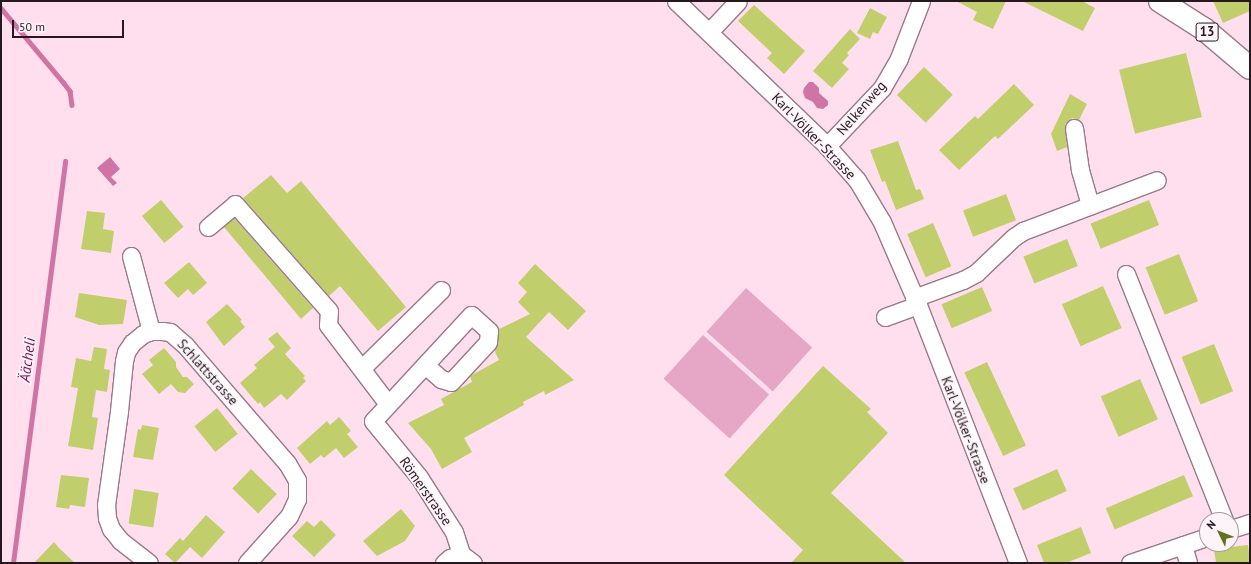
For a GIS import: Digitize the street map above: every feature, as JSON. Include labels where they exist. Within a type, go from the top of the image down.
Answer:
[{"type":"main road","name":"13","points":[[1160,1],[1204,29],[1250,68]]},
{"type":"street","name":"Karl-Völker-Strasse","points":[[676,1],[827,146],[857,180],[879,216],[916,302],[1018,563]]},
{"type":"street","points":[[709,32],[738,1]]},
{"type":"street","name":"Nelkenweg","points":[[827,146],[882,88],[898,58],[921,1]]},
{"type":"street","points":[[1074,128],[1080,170],[1090,206]]},
{"type":"street","points":[[884,317],[976,273],[1014,237],[1023,232],[1157,180]]},
{"type":"street","points":[[208,227],[235,204],[329,311],[328,326],[362,368],[388,404],[471,315],[489,331],[491,342],[451,382],[441,379],[425,365]]},
{"type":"street","points":[[132,256],[151,331],[143,334],[132,343],[124,361],[119,411],[106,505],[107,518],[111,529],[120,540],[148,563]]},
{"type":"street","points":[[1126,274],[1221,512]]},
{"type":"street","points":[[362,368],[441,290]]},
{"type":"street","name":"Schlattstrasse","points":[[151,331],[170,332],[178,338],[282,458],[297,480],[297,499],[289,516],[247,563]]},
{"type":"street","name":"Römerstrasse","points":[[388,404],[373,421],[419,478],[454,532],[467,558]]},
{"type":"street","points":[[1239,526],[1250,523]]},
{"type":"street","points":[[1130,563],[1199,540]]},
{"type":"street","points":[[1183,545],[1188,563]]},
{"type":"street","points":[[444,563],[450,558],[467,558]]},
{"type":"shaded area","points":[[809,82],[813,82],[819,88],[819,93],[828,101],[828,105],[823,109],[817,108],[813,102],[805,98],[803,92],[804,88]]},
{"type":"shaded area","points":[[110,157],[120,169],[111,177],[117,183],[113,186],[97,168]]},
{"type":"shaded area","points":[[746,288],[812,348],[773,391],[707,332]]},
{"type":"shaded area","points":[[703,335],[769,395],[730,438],[664,379]]},
{"type":"building","points":[[956,1],[1006,1],[993,29],[973,20],[977,12]]},
{"type":"building","points":[[1022,1],[1082,1],[1095,8],[1083,31]]},
{"type":"building","points":[[1213,1],[1250,1],[1250,11],[1223,23]]},
{"type":"building","points":[[754,5],[805,51],[784,74],[767,58],[772,53],[738,21]]},
{"type":"building","points":[[870,8],[887,17],[878,34],[873,32],[870,39],[857,33]]},
{"type":"building","points":[[850,29],[860,39],[847,53],[849,55],[842,63],[849,69],[832,88],[813,71]]},
{"type":"building","points":[[1186,53],[1202,117],[1135,134],[1119,70]]},
{"type":"building","points":[[924,67],[953,95],[926,123],[897,95]]},
{"type":"building","points":[[1014,84],[1034,105],[998,139],[995,136],[959,170],[939,150],[975,116],[978,119]]},
{"type":"building","points":[[1070,94],[1087,104],[1079,120],[1072,118],[1065,124],[1067,147],[1057,151],[1051,134]]},
{"type":"building","points":[[898,141],[916,190],[920,189],[924,199],[896,210],[885,181],[882,182],[870,150]]},
{"type":"building","points":[[271,175],[287,193],[301,181],[406,307],[378,331],[340,286],[329,296],[243,198]]},
{"type":"building","points":[[1006,194],[1016,220],[973,237],[963,210]]},
{"type":"building","points":[[161,200],[183,227],[164,243],[142,216]]},
{"type":"building","points":[[1149,200],[1159,225],[1101,249],[1091,224]]},
{"type":"building","points":[[87,211],[105,213],[103,229],[114,231],[111,253],[81,249]]},
{"type":"building","points":[[234,218],[313,308],[301,319],[224,227]]},
{"type":"building","points":[[933,223],[951,266],[926,277],[907,234]]},
{"type":"building","points":[[1067,239],[1078,266],[1034,283],[1023,257]]},
{"type":"building","points":[[1179,254],[1198,301],[1165,315],[1146,267]]},
{"type":"building","points":[[189,262],[207,283],[193,295],[188,289],[178,298],[164,283]]},
{"type":"building","points":[[535,264],[586,311],[568,330],[549,312],[526,337],[574,380],[545,395],[544,391],[523,402],[524,405],[464,438],[472,452],[442,469],[431,449],[408,423],[444,405],[441,399],[472,382],[470,376],[499,360],[495,352],[499,329],[530,314],[518,302],[527,292],[518,283]]},
{"type":"building","points":[[1103,286],[1122,328],[1081,346],[1062,304]]},
{"type":"building","points":[[982,287],[992,311],[952,328],[941,304]]},
{"type":"building","points":[[79,293],[127,300],[123,324],[99,325],[75,317]]},
{"type":"building","points":[[227,304],[242,320],[240,321],[245,327],[224,346],[206,322]]},
{"type":"building","points":[[277,332],[291,348],[285,354],[305,376],[303,378],[306,381],[287,400],[281,394],[264,408],[260,402],[258,404],[240,383],[257,368],[254,365],[275,347],[268,339]]},
{"type":"building","points":[[1214,344],[1233,391],[1201,404],[1182,357]]},
{"type":"building","points":[[94,347],[107,349],[104,369],[110,370],[107,392],[96,390],[92,417],[98,418],[93,450],[68,446],[78,388],[71,387],[76,358],[91,361]]},
{"type":"building","points":[[164,348],[176,362],[176,367],[183,377],[187,377],[194,384],[185,393],[178,392],[171,384],[159,394],[142,374],[153,365],[149,360]]},
{"type":"building","points":[[987,362],[1026,445],[1003,456],[964,373]]},
{"type":"building","points":[[823,366],[871,409],[867,412],[888,433],[831,493],[906,563],[791,563],[803,550],[724,475]]},
{"type":"building","points":[[1140,379],[1158,419],[1119,437],[1101,396]]},
{"type":"building","points":[[217,408],[238,434],[215,452],[194,426]]},
{"type":"building","points":[[339,417],[351,431],[347,434],[358,447],[344,458],[336,448],[324,458],[321,455],[310,464],[297,448],[327,421],[330,425]]},
{"type":"building","points":[[142,425],[159,428],[153,460],[133,457],[138,429],[141,430]]},
{"type":"building","points":[[251,469],[277,494],[258,513],[232,488]]},
{"type":"building","points":[[1057,469],[1067,491],[1023,510],[1013,489]]},
{"type":"building","points":[[61,475],[89,478],[85,507],[70,505],[69,509],[56,507]]},
{"type":"building","points":[[1184,475],[1193,496],[1115,529],[1106,508]]},
{"type":"building","points":[[134,489],[159,493],[153,527],[129,524]]},
{"type":"building","points":[[401,509],[415,526],[405,541],[377,556],[363,541]]},
{"type":"building","points":[[206,515],[225,532],[202,558],[190,547],[175,563],[165,554],[180,538],[183,541]]},
{"type":"building","points":[[321,520],[336,535],[314,557],[292,536],[307,521],[314,527]]},
{"type":"building","points":[[1081,527],[1091,553],[1066,563],[1044,563],[1037,545]]},
{"type":"building","points":[[54,542],[59,548],[75,563],[34,563]]},
{"type":"building","points":[[1248,545],[1250,563],[1216,563],[1214,552],[1239,552],[1239,546]]},
{"type":"waterway","name":"Äächeli","points":[[1,8],[70,91],[72,105]]},
{"type":"waterway","name":"Äächeli","points":[[13,563],[65,161]]}]
